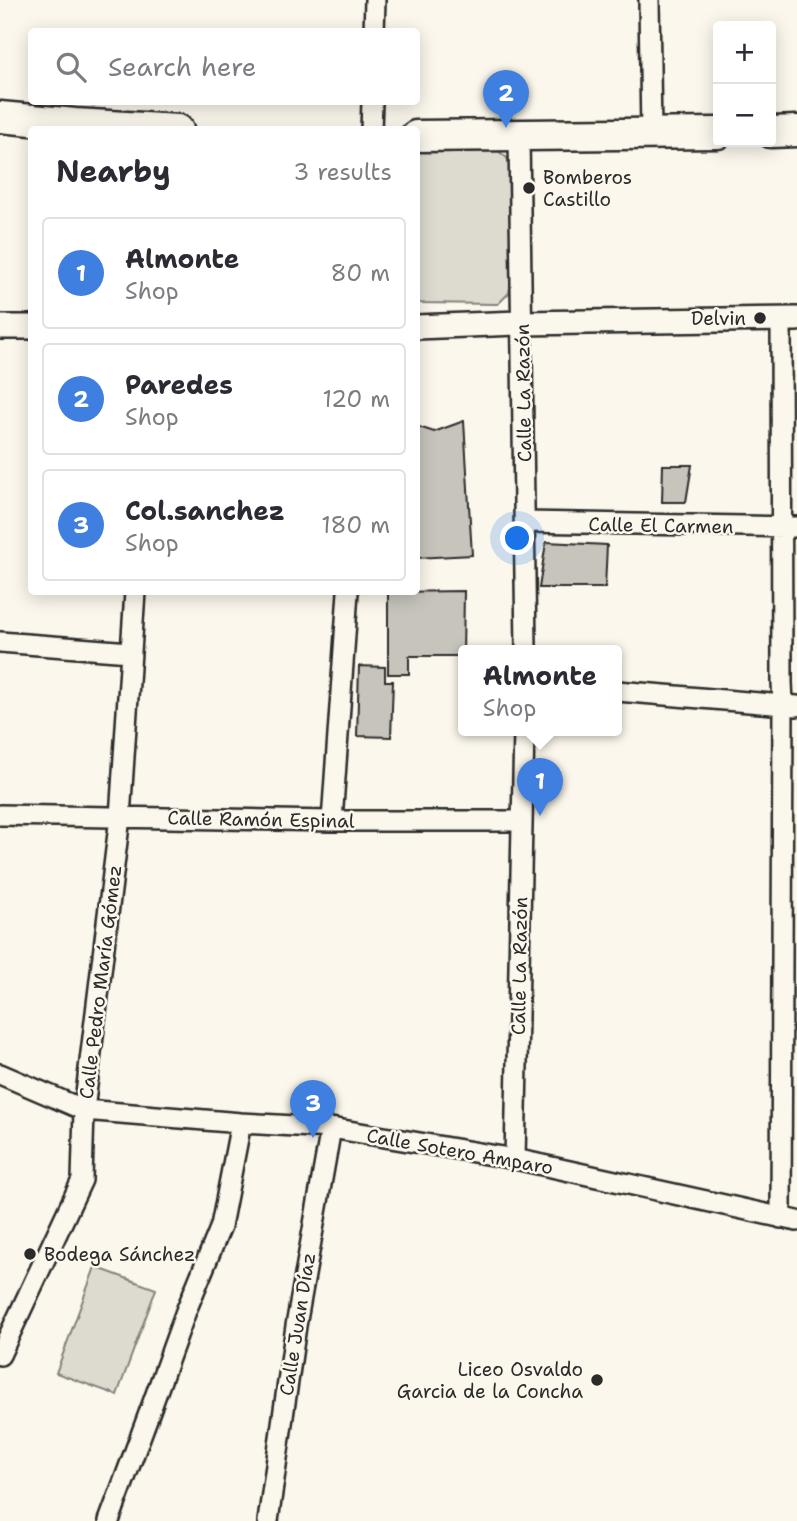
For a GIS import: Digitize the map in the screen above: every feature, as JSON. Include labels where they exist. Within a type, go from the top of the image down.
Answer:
[{"type":"main road","points":[[0,117],[109,126]]},
{"type":"main road","points":[[776,132],[797,131]]},
{"type":"main road","points":[[420,136],[713,133]]},
{"type":"street","points":[[374,28],[375,0]]},
{"type":"street","points":[[649,0],[651,134]]},
{"type":"street","points":[[371,126],[372,105]]},
{"type":"street","name":"Calle La Razón","points":[[519,136],[526,645]]},
{"type":"street","points":[[420,327],[789,320],[789,527],[782,682],[790,705],[789,1219]]},
{"type":"street","points":[[0,327],[28,327]]},
{"type":"street","name":"Calle El Carmen","points":[[525,522],[789,527]]},
{"type":"street","name":"Calle Pedro María Gómez","points":[[0,1355],[82,1180],[84,1110],[120,817],[135,595]]},
{"type":"street","points":[[332,821],[348,595]]},
{"type":"street","points":[[0,642],[130,652]]},
{"type":"street","points":[[622,691],[790,705]]},
{"type":"street","name":"Calle La Razón","points":[[515,1159],[524,736]]},
{"type":"street","name":"Calle Ramón Espinal","points":[[0,816],[522,821]]},
{"type":"street","name":"Calle Sotero Amparo","points":[[0,1074],[84,1110],[331,1128],[515,1159],[789,1219]]},
{"type":"street","points":[[108,1521],[186,1311],[221,1226],[241,1123]]},
{"type":"street","name":"Calle Juan Díaz","points":[[268,1521],[296,1326],[331,1128]]},
{"type":"shaded area","points":[[420,148],[497,150],[507,158],[513,173],[512,277],[509,293],[498,304],[420,303]]},
{"type":"shaded area","points":[[95,1267],[156,1289],[117,1395],[56,1373]]},
{"type":"building","points":[[464,421],[472,555],[420,558],[420,427],[434,432]]},
{"type":"building","points":[[663,465],[692,465],[686,502],[662,502]]},
{"type":"building","points":[[546,542],[607,545],[605,588],[539,588]]},
{"type":"building","points":[[464,591],[463,645],[458,645],[458,656],[409,656],[409,674],[388,674],[388,595],[420,595],[420,592]]},
{"type":"building","points":[[359,666],[385,667],[385,681],[393,681],[391,737],[357,736]]},
{"type":"place","name":"Paredes","points":[[506,128]]},
{"type":"place","name":"Bomberos Castillo","points":[[529,188]]},
{"type":"place","name":"Delvin","points":[[760,318]]},
{"type":"place","name":"Almonte","points":[[540,816]]},
{"type":"place","name":"Col.sanchez","points":[[313,1138]]},
{"type":"place","name":"Bodega Sánchez","points":[[30,1254]]},
{"type":"place","name":"Liceo Osvaldo Garcia de la Concha","points":[[597,1380]]}]
